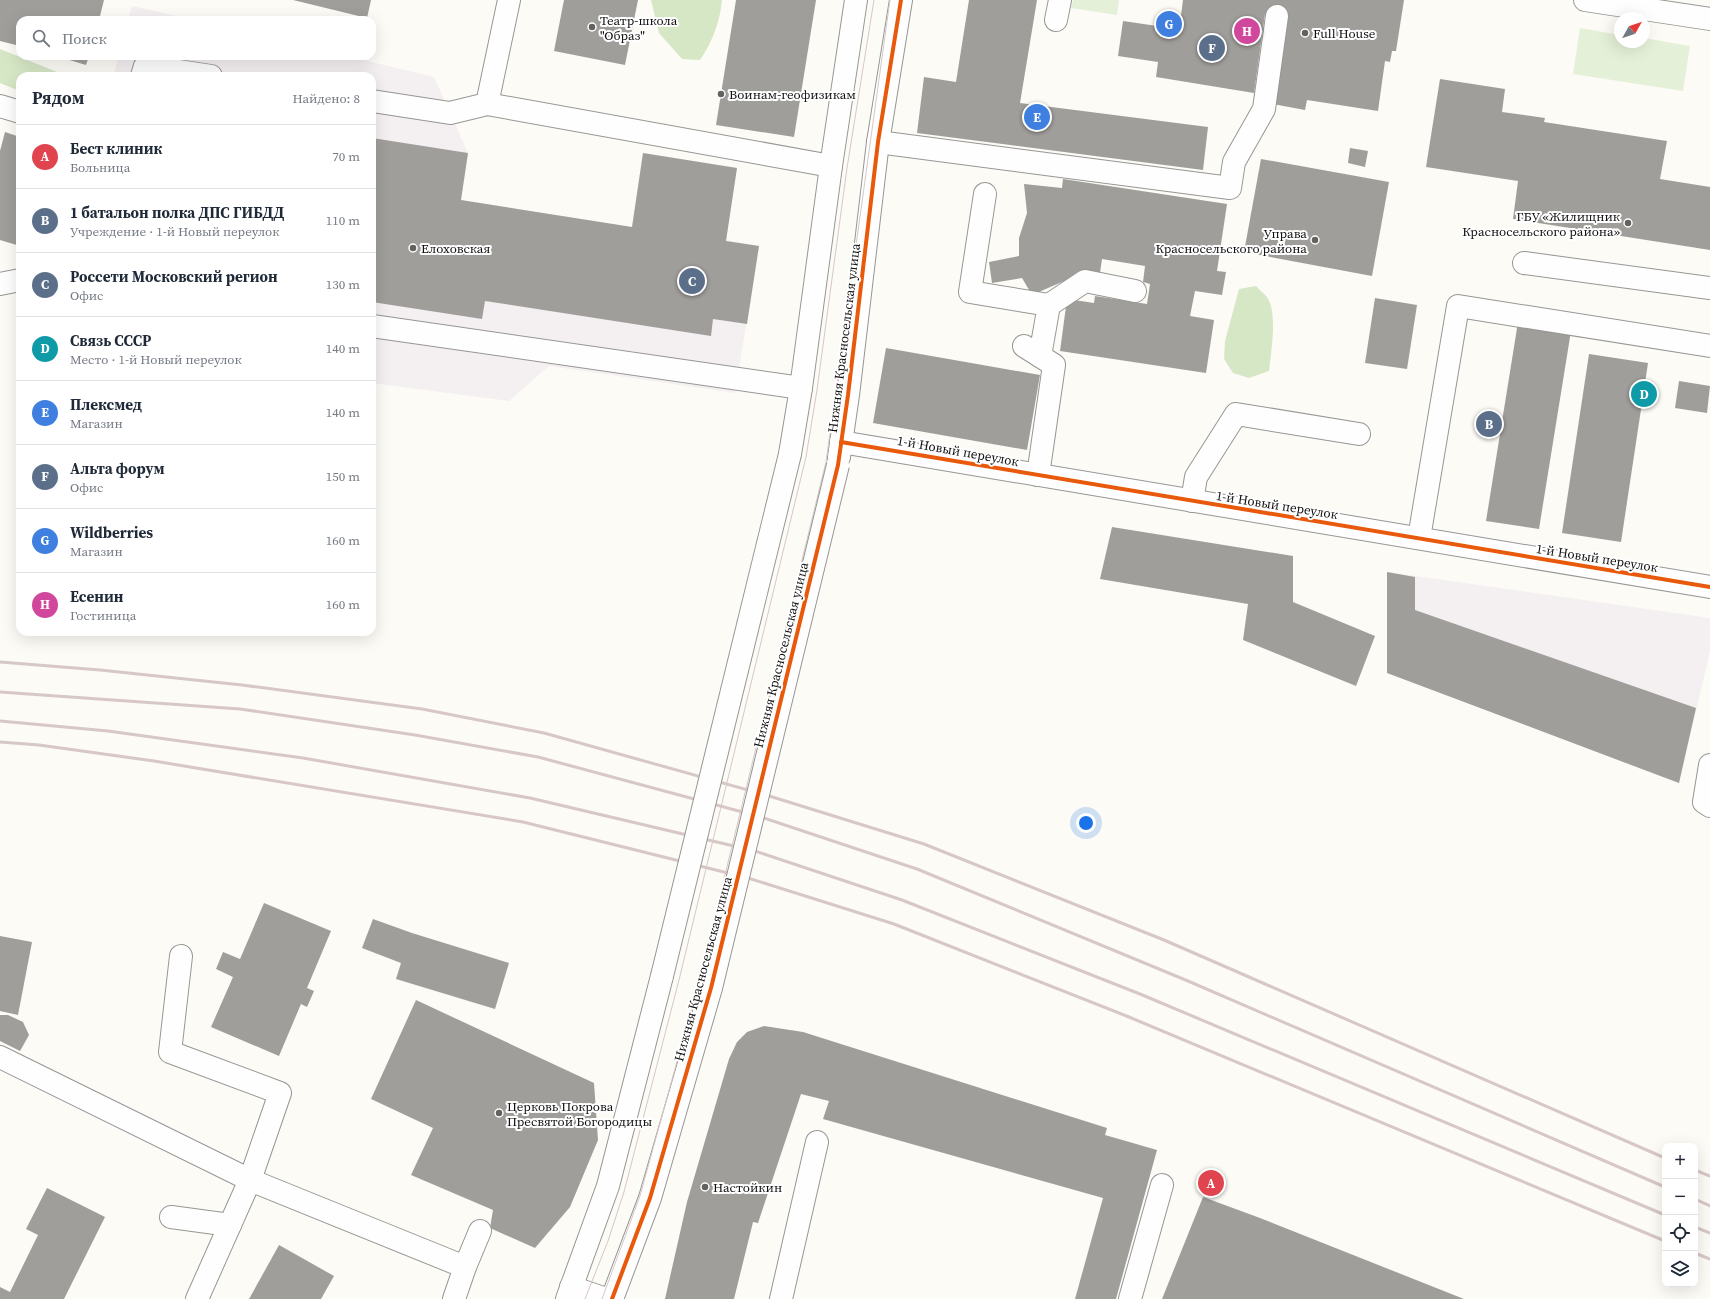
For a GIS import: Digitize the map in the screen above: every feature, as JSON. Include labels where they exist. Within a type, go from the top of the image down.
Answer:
[{"type":"street","points":[[487,104],[509,0]]},
{"type":"street","points":[[606,1299],[569,1293],[608,1186],[662,976],[790,454],[801,388],[831,166],[856,0]]},
{"type":"street","name":"Нижняя Красносельская улица","points":[[612,1299],[650,1198],[711,988],[838,465],[878,142],[901,0]]},
{"type":"street","points":[[1585,0],[1710,19]]},
{"type":"street","points":[[878,142],[1230,188],[1234,162],[1264,109],[1277,16]]},
{"type":"street","points":[[143,72],[145,66],[184,72]]},
{"type":"street","points":[[376,102],[450,113],[487,104],[831,166]]},
{"type":"street","points":[[0,106],[16,111]]},
{"type":"street","points":[[985,194],[970,292],[1049,305]]},
{"type":"street","points":[[1524,263],[1710,288]]},
{"type":"street","points":[[0,284],[16,281]]},
{"type":"street","points":[[1038,475],[1054,364],[1032,351],[1049,305],[1085,281],[1135,291]]},
{"type":"street","points":[[1419,538],[1458,306],[1710,346]]},
{"type":"street","points":[[376,327],[801,388]]},
{"type":"street","points":[[1192,501],[1196,477],[1236,414],[1360,434]]},
{"type":"street","name":"1-й Новый переулок","points":[[841,442],[1710,587]]},
{"type":"street","points":[[1708,796],[1710,764]]},
{"type":"street","points":[[181,956],[170,1052],[280,1093],[250,1180],[197,1299]]},
{"type":"street","points":[[0,1057],[250,1180],[465,1267]]},
{"type":"street","points":[[781,1299],[816,1142]]},
{"type":"street","points":[[1130,1299],[1162,1185]]},
{"type":"street","points":[[171,1217],[230,1225]]},
{"type":"street","points":[[454,1299],[480,1231]]},
{"type":"shaded area","points":[[132,6],[176,16],[129,16]]},
{"type":"shaded area","points":[[118,60],[364,60],[434,77],[468,153],[461,200],[632,227],[643,153],[737,168],[726,240],[759,246],[735,393],[549,366],[509,401],[376,384],[376,72],[114,72]]},
{"type":"shaded area","points":[[1387,572],[1710,618],[1710,651],[1679,783],[1387,673]]},
{"type":"green space","points":[[651,0],[722,0],[715,32],[700,60],[682,59],[659,33]]},
{"type":"green space","points":[[1073,0],[1119,0],[1117,15],[1071,8]]},
{"type":"green space","points":[[1580,28],[1614,34],[1614,48],[1650,48],[1650,39],[1690,46],[1683,91],[1573,74]]},
{"type":"green space","points":[[0,49],[16,55],[16,60],[27,60],[57,72],[16,72],[16,89],[0,83]]},
{"type":"green space","points":[[1256,286],[1267,297],[1270,304],[1273,333],[1269,371],[1249,378],[1233,373],[1224,359],[1225,341],[1239,289]]},
{"type":"building","points":[[0,0],[104,0],[100,16],[16,16],[16,45],[0,41]]},
{"type":"building","points":[[293,0],[371,0],[367,16],[359,16]]},
{"type":"building","points":[[564,0],[638,0],[625,65],[554,51]]},
{"type":"building","points":[[736,0],[816,0],[794,137],[716,125]]},
{"type":"building","points":[[969,0],[1037,0],[1020,103],[1208,127],[1203,170],[917,133],[924,77],[956,82]]},
{"type":"building","points":[[1183,0],[1404,0],[1396,51],[1392,51],[1390,62],[1385,61],[1378,111],[1307,100],[1305,110],[1273,104],[1286,17],[1265,14],[1254,93],[1156,77],[1158,62],[1118,56],[1123,21],[1164,27],[1165,21],[1180,23]]},
{"type":"building","points":[[69,60],[88,60],[86,65]]},
{"type":"building","points":[[1440,79],[1505,89],[1502,112],[1545,118],[1544,122],[1667,141],[1660,179],[1710,187],[1710,250],[1513,219],[1518,181],[1426,167]]},
{"type":"building","points":[[5,132],[16,136],[16,245],[0,240],[0,151]]},
{"type":"building","points":[[376,139],[468,153],[461,200],[632,227],[643,153],[737,168],[726,241],[759,246],[747,324],[713,319],[711,336],[485,301],[482,319],[376,303]]},
{"type":"building","points":[[1350,148],[1368,151],[1365,167],[1348,163]]},
{"type":"building","points":[[1261,159],[1389,182],[1372,276],[1244,252]]},
{"type":"building","points":[[1063,179],[1227,204],[1217,271],[1226,272],[1222,295],[1195,291],[1190,316],[1214,320],[1206,373],[1060,351],[1067,299],[1094,303],[1095,296],[1147,304],[1150,284],[1143,282],[1145,266],[1102,259],[1100,273],[1087,271],[1032,295],[1022,278],[992,283],[989,262],[1019,256],[1019,238],[1027,213],[1024,184],[1062,188]]},
{"type":"building","points":[[1375,298],[1417,305],[1407,369],[1365,363]]},
{"type":"building","points":[[1518,322],[1571,331],[1539,529],[1486,521]]},
{"type":"building","points":[[886,348],[1040,375],[1027,450],[873,423]]},
{"type":"building","points":[[1589,354],[1648,363],[1621,542],[1562,533]]},
{"type":"building","points":[[1679,381],[1710,386],[1707,413],[1675,408]]},
{"type":"building","points":[[1112,527],[1293,556],[1293,602],[1375,636],[1356,686],[1243,640],[1248,604],[1100,579]]},
{"type":"building","points":[[1387,572],[1415,577],[1415,610],[1696,708],[1679,783],[1387,673]]},
{"type":"building","points":[[264,903],[331,931],[307,988],[314,991],[307,1007],[301,1004],[279,1056],[211,1027],[233,977],[216,969],[223,952],[240,959]]},
{"type":"building","points":[[373,919],[412,933],[509,963],[495,1009],[396,979],[401,963],[362,948]]},
{"type":"building","points":[[0,936],[32,942],[18,1015],[0,1011]]},
{"type":"building","name":"Церковь Покрова Пресвятой Богородицы","points":[[416,1000],[594,1083],[598,1140],[570,1207],[535,1248],[490,1228],[493,1210],[411,1175],[433,1128],[371,1099]]},
{"type":"building","points":[[0,1015],[8,1015],[23,1022],[29,1035],[20,1051],[0,1041]]},
{"type":"building","points":[[764,1026],[803,1032],[1107,1128],[1105,1135],[1157,1150],[1116,1299],[1075,1299],[1103,1198],[823,1119],[829,1101],[801,1094],[758,1223],[753,1222],[734,1299],[665,1299],[687,1202],[729,1059],[737,1042],[747,1032]]},
{"type":"building","points":[[47,1188],[105,1217],[64,1299],[0,1299],[0,1287],[10,1292],[38,1235],[26,1229]]},
{"type":"building","points":[[1203,1197],[1260,1218],[1464,1299],[1162,1299]]},
{"type":"building","points":[[279,1245],[334,1276],[321,1299],[249,1299]]},
{"type":"tram line","points":[[585,1299],[608,1241],[624,1192],[679,980],[806,457],[817,390],[847,168],[874,0]]},
{"type":"tram line","points":[[602,1299],[640,1196],[698,985],[826,462],[890,0]]},
{"type":"railway","points":[[0,662],[100,670],[242,685],[422,709],[544,733],[766,795],[924,844],[1164,940],[1662,1157]]},
{"type":"railway","points":[[0,692],[240,709],[415,735],[538,757],[761,817],[917,869],[1188,981],[1662,1186]]},
{"type":"railway","points":[[0,721],[108,731],[303,758],[530,798],[755,851],[902,900],[1140,994],[1662,1214]]},
{"type":"railway","points":[[0,742],[39,745],[154,761],[523,822],[748,878],[894,924],[1129,1017],[1662,1240]]},
{"type":"railway","points":[[1698,1171],[1710,1176]]},
{"type":"railway","points":[[1698,1200],[1710,1206]]},
{"type":"railway","points":[[1698,1228],[1710,1233]]},
{"type":"railway","points":[[1698,1254],[1710,1259]]},
{"type":"cycle path","points":[[612,1299],[650,1198],[711,988],[838,465],[848,395],[878,142],[901,0]]},
{"type":"cycle path","points":[[841,442],[1710,587]]},
{"type":"place","name":"Wildberries","points":[[1169,24]]},
{"type":"place","name":"Театр-школа \"Образ\"","points":[[592,27]]},
{"type":"place","name":"Есенин","points":[[1247,31]]},
{"type":"place","name":"Full House","points":[[1305,33]]},
{"type":"place","name":"Альта форум","points":[[1212,48]]},
{"type":"place","name":"Воинам-геофизикам","points":[[721,94]]},
{"type":"place","name":"Плексмед","points":[[1037,117]]},
{"type":"place","name":"ГБУ «Жилищник Красносельского района»","points":[[1628,223]]},
{"type":"place","name":"Управа Красносельского района","points":[[1315,240]]},
{"type":"place","name":"Елоховская","points":[[413,248]]},
{"type":"place","name":"Россети Московский регион","points":[[692,281]]},
{"type":"place","name":"Связь СССР","points":[[1644,394]]},
{"type":"place","name":"1 батальон полка ДПС ГИБДД","points":[[1489,424]]},
{"type":"place","name":"Церковь Покрова Пресвятой Богородицы","points":[[499,1113]]},
{"type":"place","name":"Бест клиник","points":[[1211,1183]]},
{"type":"place","name":"Настойкин","points":[[705,1187]]}]
